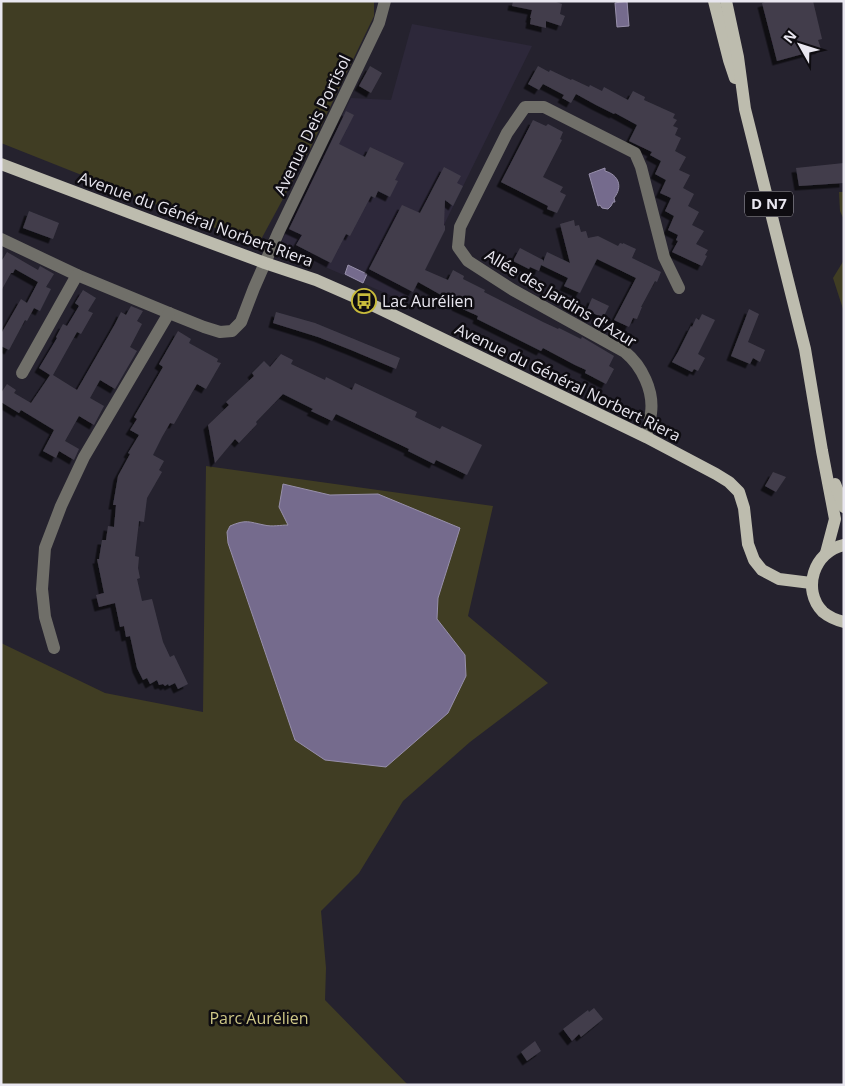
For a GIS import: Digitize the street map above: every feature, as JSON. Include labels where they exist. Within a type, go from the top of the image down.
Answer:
[{"type":"main road","name":"D N7","points":[[714,1],[729,60],[746,109],[805,349],[822,451],[836,519],[826,553]]},
{"type":"main road","points":[[726,1],[746,109]]},
{"type":"main road","name":"Avenue du Général Norbert Riera","points":[[1,164],[140,217],[316,280],[364,301],[646,437],[716,474],[729,482],[739,492],[744,508],[748,544],[754,560],[762,570],[779,579],[811,583]]},
{"type":"main road","name":"D N7","points":[[822,451],[844,508]]},
{"type":"main road","points":[[844,546],[837,547],[826,553],[814,570],[811,583],[816,602],[823,612],[832,618],[844,622]]},
{"type":"street","name":"Avenue Deis Portisol","points":[[169,313],[220,332],[232,331],[241,322],[265,263],[312,161],[379,23],[385,1]]},
{"type":"street","name":"Allée des Jardins d'Azur","points":[[646,437],[651,411],[650,392],[643,373],[631,356],[513,290],[468,261],[458,247],[460,226],[507,132],[525,107],[544,107],[634,153],[641,168],[664,257],[679,288]]},
{"type":"street","points":[[1,239],[77,275],[169,313],[84,457],[60,506],[45,548],[42,589],[45,617],[54,648]]},
{"type":"street","points":[[22,374],[77,275]]},
{"type":"shaded area","points":[[627,1],[629,26],[617,27],[615,3]]},
{"type":"shaded area","points":[[412,24],[532,46],[406,302],[279,247],[351,98],[391,100]]},
{"type":"shaded area","points":[[605,168],[605,171],[614,175],[619,186],[614,198],[615,202],[608,209],[602,208],[600,205],[598,206],[589,174]]},
{"type":"shaded area","points":[[348,265],[367,274],[363,283],[345,274]]},
{"type":"shaded area","points":[[283,484],[330,495],[378,494],[460,528],[438,598],[437,619],[465,655],[466,676],[448,713],[386,767],[325,760],[295,740],[228,543],[227,532],[230,526],[244,522],[270,526],[288,525],[279,507]]},
{"type":"green space","points":[[1,1],[374,1],[374,16],[311,147],[258,245],[1,143]]},
{"type":"green space","points":[[839,192],[844,192],[844,220],[840,211]]},
{"type":"green space","points":[[844,260],[844,312],[833,278]]},
{"type":"green space","name":"Parc Aurélien","points":[[206,466],[493,506],[468,616],[548,683],[470,742],[403,801],[359,873],[321,911],[326,968],[325,1000],[408,1085],[1,1085],[1,643],[105,693],[203,712]]},
{"type":"building","points":[[513,1],[553,1],[562,4],[560,14],[565,16],[561,26],[546,21],[546,28],[530,24],[532,10],[512,6]]},
{"type":"building","points":[[768,1],[813,1],[822,39],[818,40],[821,49],[777,61],[762,3]]},
{"type":"building","points":[[370,66],[382,73],[371,93],[359,86]]},
{"type":"building","points":[[538,66],[589,87],[590,85],[602,91],[604,87],[628,100],[633,91],[645,97],[644,100],[675,114],[673,118],[677,120],[673,126],[678,128],[675,135],[681,138],[675,151],[686,157],[679,170],[690,175],[683,188],[694,194],[688,206],[699,212],[692,225],[704,231],[696,244],[708,250],[702,266],[672,252],[678,241],[676,240],[678,235],[668,230],[674,216],[665,211],[671,198],[660,193],[666,180],[655,174],[661,161],[650,155],[652,152],[629,141],[637,125],[576,94],[571,103],[562,98],[564,95],[543,84],[539,90],[528,84]]},
{"type":"building","points":[[346,111],[354,115],[339,144],[365,157],[370,147],[404,163],[395,180],[398,181],[390,197],[378,191],[375,198],[371,196],[350,236],[346,234],[331,263],[296,245],[302,235],[289,229]]},
{"type":"building","points":[[533,120],[546,126],[548,124],[563,132],[560,139],[562,140],[543,177],[563,187],[560,192],[566,195],[557,213],[547,209],[548,206],[501,182]]},
{"type":"building","points":[[844,163],[844,183],[799,186],[796,168]]},
{"type":"building","points":[[444,167],[461,176],[457,183],[463,186],[453,206],[445,200],[445,230],[425,270],[448,280],[453,270],[464,276],[463,279],[485,290],[484,292],[558,329],[581,339],[582,337],[614,356],[609,366],[614,369],[606,384],[585,373],[586,370],[543,348],[541,351],[477,319],[478,316],[456,306],[457,304],[418,282],[413,292],[369,269],[402,205],[420,213]]},
{"type":"building","points":[[29,211],[59,223],[53,239],[23,228]]},
{"type":"building","points":[[574,220],[575,226],[579,225],[581,232],[586,231],[588,238],[598,236],[618,246],[620,243],[623,243],[636,249],[632,258],[661,272],[641,307],[637,319],[633,318],[629,327],[614,320],[636,278],[597,259],[580,293],[564,286],[568,278],[541,265],[539,271],[530,267],[529,269],[513,261],[520,248],[543,260],[543,262],[547,252],[570,263],[560,224]]},
{"type":"building","points":[[7,252],[38,270],[40,266],[54,274],[46,287],[51,289],[40,311],[34,308],[27,321],[25,320],[9,350],[1,346],[1,334],[21,299],[27,303],[38,282],[15,269],[1,291],[1,262]]},
{"type":"building","points":[[83,290],[96,298],[88,311],[93,313],[81,334],[77,332],[53,375],[77,390],[121,312],[126,315],[131,306],[143,311],[137,321],[142,324],[130,347],[137,351],[115,389],[100,380],[90,398],[104,406],[94,425],[79,416],[65,441],[79,449],[74,460],[59,451],[56,458],[43,451],[54,430],[21,410],[19,413],[1,402],[1,393],[7,384],[16,390],[14,393],[31,403],[50,375],[39,368],[63,324],[67,326],[79,306],[75,303]]},
{"type":"building","points":[[592,298],[609,306],[603,318],[587,310]]},
{"type":"building","points":[[749,309],[759,314],[748,342],[765,350],[760,362],[753,358],[750,364],[731,356]]},
{"type":"building","points":[[276,312],[315,323],[400,358],[396,369],[318,337],[273,323]]},
{"type":"building","points":[[702,314],[715,320],[698,354],[705,358],[698,371],[694,369],[692,372],[672,362],[696,318],[699,320]]},
{"type":"building","points":[[178,331],[191,339],[189,343],[218,359],[217,362],[221,363],[206,389],[197,384],[174,424],[170,423],[153,455],[164,461],[159,470],[162,472],[147,498],[144,522],[139,521],[135,556],[139,557],[138,568],[140,578],[137,579],[142,601],[152,599],[163,642],[170,657],[174,655],[188,684],[178,689],[175,683],[165,686],[163,684],[159,685],[157,680],[150,684],[147,678],[143,680],[137,668],[130,636],[126,637],[124,626],[120,627],[115,603],[99,607],[96,595],[104,593],[97,559],[99,559],[102,540],[106,540],[108,526],[114,527],[116,505],[113,505],[118,476],[130,454],[128,453],[139,435],[130,430],[137,419],[134,417],[163,367],[159,364]]},
{"type":"building","points":[[281,354],[293,360],[291,364],[325,380],[326,377],[352,390],[355,383],[417,412],[415,417],[440,429],[442,426],[482,445],[467,475],[436,460],[434,464],[408,451],[409,449],[336,414],[332,421],[283,394],[239,443],[235,439],[215,463],[208,425],[229,405],[226,402],[254,376],[252,373],[264,361],[270,367]]},
{"type":"building","points":[[773,472],[786,477],[776,492],[765,486]]},
{"type":"building","points":[[594,1008],[603,1019],[581,1037],[579,1034],[572,1041],[563,1029],[588,1010],[589,1012]]},
{"type":"building","points":[[535,1041],[541,1051],[527,1061],[521,1052]]},
{"type":"place","name":"Lac Aurélien","points":[[364,301]]}]
